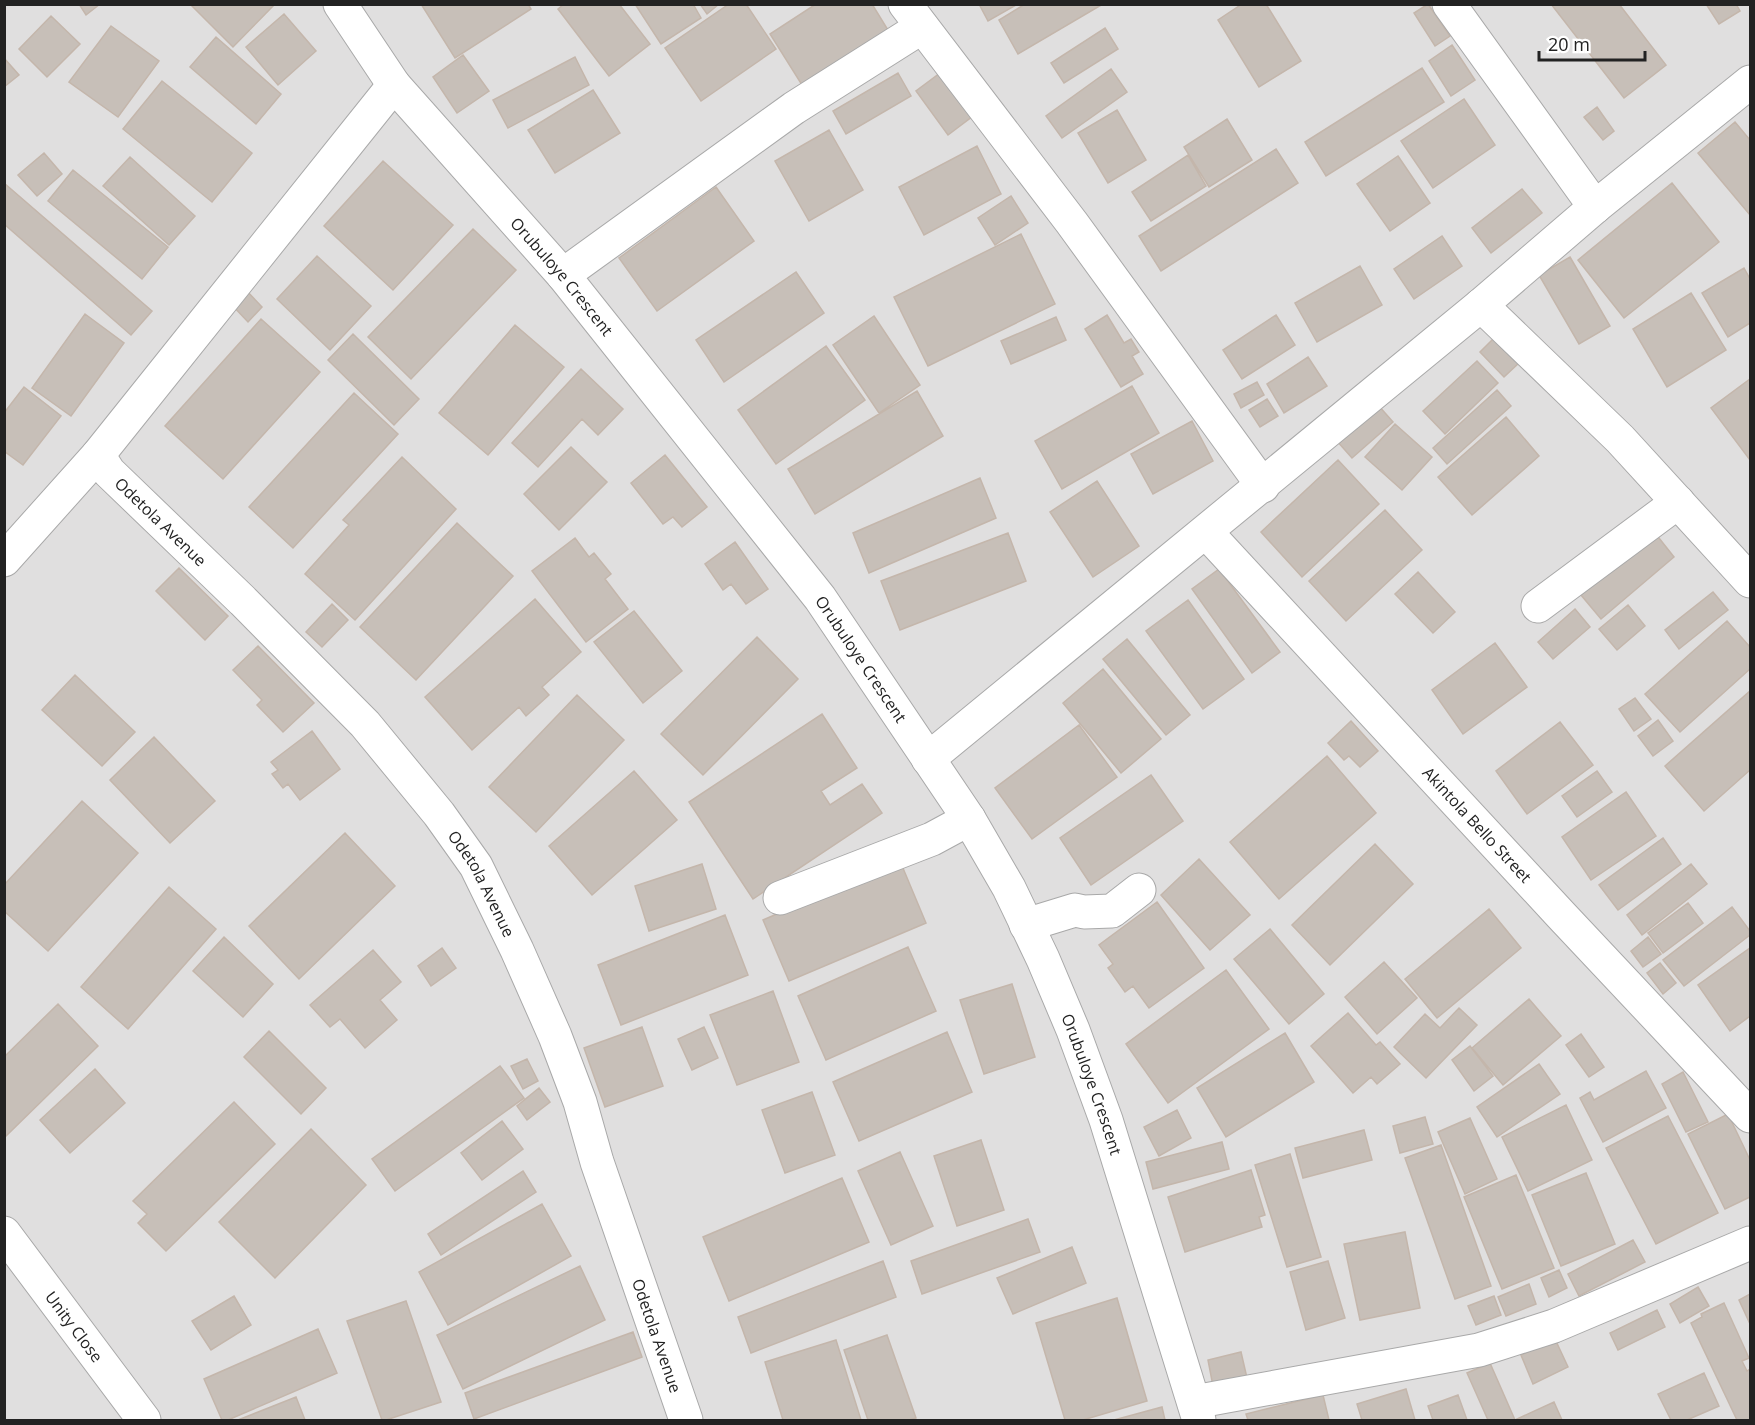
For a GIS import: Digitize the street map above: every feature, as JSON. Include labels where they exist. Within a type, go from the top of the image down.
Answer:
[{"type":"street","name":"Orubuloye Crescent","points":[[339,4],[394,85],[563,275],[820,598],[969,819],[1009,888],[1073,1030],[1106,1120],[1197,1411]]},
{"type":"street","points":[[1449,4],[1594,207]]},
{"type":"street","points":[[563,275],[794,108],[913,16],[1072,223],[1263,486]]},
{"type":"street","points":[[928,759],[1263,486],[1481,305],[1594,207],[1750,82]]},
{"type":"street","points":[[8,550],[98,455],[394,85]]},
{"type":"street","points":[[1481,305],[1620,439],[1750,581]]},
{"type":"street","name":"Odetola Avenue","points":[[98,455],[109,472],[243,601],[365,724],[439,814],[476,866],[555,1036],[580,1102],[597,1162],[686,1420]]},
{"type":"street","points":[[1538,606],[1678,502]]},
{"type":"street","name":"Akintola Bello Street","points":[[1206,532],[1750,1116]]},
{"type":"street","points":[[780,898],[932,840],[969,819]]},
{"type":"street","points":[[1026,925],[1075,910],[1112,911],[1139,890]]},
{"type":"street","name":"Unity Close","points":[[4,1233],[144,1420]]},
{"type":"street","points":[[1197,1411],[1479,1350],[1554,1326],[1750,1243]]},
{"type":"shaded area","points":[[5,5],[1750,5],[1750,1420],[5,1420]]},
{"type":"building","points":[[79,4],[100,4],[86,15]]},
{"type":"building","points":[[190,4],[275,4],[233,47]]},
{"type":"building","points":[[421,4],[528,4],[531,9],[455,58]]},
{"type":"building","points":[[564,4],[619,4],[650,44],[609,76],[558,9]]},
{"type":"building","points":[[635,4],[693,4],[701,18],[661,44]]},
{"type":"building","points":[[700,4],[719,4],[707,14]]},
{"type":"building","points":[[729,4],[746,4],[776,49],[701,101],[665,48]]},
{"type":"building","points":[[816,4],[872,4],[888,30],[802,85],[770,34]]},
{"type":"building","points":[[979,4],[1018,4],[988,21]]},
{"type":"building","points":[[1025,4],[1103,4],[1018,54],[999,20]]},
{"type":"building","points":[[1242,4],[1266,4],[1301,61],[1259,87],[1218,20]]},
{"type":"building","points":[[1428,4],[1450,36],[1435,46],[1414,13]]},
{"type":"building","points":[[1551,4],[1619,4],[1666,65],[1624,98]]},
{"type":"building","points":[[1706,4],[1736,4],[1740,11],[1719,24]]},
{"type":"building","points":[[284,14],[316,51],[278,85],[246,47]]},
{"type":"building","points":[[51,16],[80,44],[47,77],[19,49]]},
{"type":"building","points":[[111,26],[159,61],[118,117],[69,82]]},
{"type":"building","points":[[1105,28],[1118,49],[1064,83],[1051,63]]},
{"type":"building","points":[[216,37],[281,94],[256,124],[190,67]]},
{"type":"building","points":[[1452,45],[1475,80],[1451,96],[1429,61]]},
{"type":"building","points":[[463,55],[489,91],[457,113],[433,77]]},
{"type":"building","points":[[575,57],[589,85],[508,128],[493,100]]},
{"type":"building","points":[[4,58],[19,75],[4,87]]},
{"type":"building","points":[[1422,68],[1444,102],[1326,176],[1305,142]]},
{"type":"building","points":[[1111,69],[1127,92],[1062,138],[1046,116]]},
{"type":"building","points":[[898,73],[911,96],[846,134],[833,111]]},
{"type":"building","points":[[940,73],[973,116],[948,135],[916,91]]},
{"type":"building","points":[[162,81],[252,153],[212,202],[123,129]]},
{"type":"building","points":[[593,90],[620,133],[555,173],[528,130]]},
{"type":"building","points":[[1464,99],[1495,145],[1433,188],[1401,141]]},
{"type":"building","points":[[1597,107],[1614,131],[1603,140],[1584,117]]},
{"type":"building","points":[[1117,110],[1146,160],[1108,183],[1078,133]]},
{"type":"building","points":[[1227,119],[1252,160],[1209,187],[1184,147]]},
{"type":"building","points":[[1735,122],[1750,140],[1750,215],[1698,153]]},
{"type":"building","points":[[829,130],[863,190],[809,221],[775,161]]},
{"type":"building","points":[[977,146],[1001,194],[924,235],[899,187]]},
{"type":"building","points":[[1276,149],[1298,183],[1161,271],[1139,236]]},
{"type":"building","points":[[44,153],[62,174],[37,196],[18,175]]},
{"type":"building","points":[[1188,155],[1206,186],[1151,221],[1132,192]]},
{"type":"building","points":[[1398,156],[1430,203],[1390,231],[1357,184]]},
{"type":"building","points":[[130,157],[195,216],[169,245],[103,186]]},
{"type":"building","points":[[383,161],[453,225],[393,290],[324,226]]},
{"type":"building","points":[[73,170],[168,247],[142,279],[48,201]]},
{"type":"building","points":[[4,183],[152,311],[131,335],[4,224]]},
{"type":"building","points":[[1672,183],[1719,242],[1624,318],[1578,260]]},
{"type":"building","points":[[716,187],[754,241],[657,311],[619,258]]},
{"type":"building","points":[[1522,189],[1542,213],[1491,253],[1472,228]]},
{"type":"building","points":[[1011,196],[1028,223],[995,245],[978,218]]},
{"type":"building","points":[[473,229],[516,270],[411,379],[368,337]]},
{"type":"building","points":[[1021,234],[1055,304],[928,366],[894,297]]},
{"type":"building","points":[[1442,236],[1462,266],[1414,299],[1394,269]]},
{"type":"building","points":[[317,256],[371,306],[330,350],[277,299]]},
{"type":"building","points":[[1570,257],[1610,326],[1579,344],[1539,275]]},
{"type":"building","points":[[1360,266],[1382,305],[1317,342],[1295,303]]},
{"type":"building","points":[[1744,268],[1750,279],[1750,323],[1728,337],[1702,293]]},
{"type":"building","points":[[796,272],[824,313],[724,382],[696,340]]},
{"type":"building","points":[[245,289],[262,307],[248,322],[231,304]]},
{"type":"building","points":[[1691,293],[1726,350],[1667,387],[1633,329]]},
{"type":"building","points":[[85,314],[124,343],[71,416],[32,388]]},
{"type":"building","points":[[1107,315],[1124,343],[1131,339],[1139,352],[1132,356],[1143,374],[1121,387],[1085,329]]},
{"type":"building","points":[[1276,315],[1295,345],[1242,379],[1223,350]]},
{"type":"building","points":[[874,316],[920,385],[879,413],[833,345]]},
{"type":"building","points":[[1056,317],[1066,340],[1011,364],[1001,341]]},
{"type":"building","points":[[261,319],[320,372],[223,479],[165,426]]},
{"type":"building","points":[[515,325],[564,367],[488,455],[439,413]]},
{"type":"building","points":[[353,334],[419,399],[394,425],[328,360]]},
{"type":"building","points":[[1496,336],[1520,362],[1504,377],[1480,352]]},
{"type":"building","points":[[826,346],[865,400],[776,464],[738,410]]},
{"type":"building","points":[[1308,357],[1327,386],[1284,413],[1267,384]]},
{"type":"building","points":[[1477,361],[1498,383],[1445,434],[1423,411]]},
{"type":"building","points":[[581,369],[623,409],[598,435],[582,419],[538,467],[512,443]]},
{"type":"building","points":[[1750,379],[1750,460],[1711,408]]},
{"type":"building","points":[[1257,382],[1264,395],[1241,408],[1234,394]]},
{"type":"building","points":[[1132,386],[1159,433],[1062,489],[1035,441]]},
{"type":"building","points":[[24,387],[61,416],[23,465],[4,451],[4,413]]},
{"type":"building","points":[[1497,390],[1511,406],[1447,464],[1433,448]]},
{"type":"building","points":[[917,391],[943,436],[815,514],[788,469]]},
{"type":"building","points":[[354,393],[398,434],[293,548],[249,507]]},
{"type":"building","points":[[1267,399],[1278,416],[1260,427],[1249,410]]},
{"type":"building","points":[[1378,405],[1393,422],[1352,458],[1337,441]]},
{"type":"building","points":[[1506,417],[1539,456],[1472,515],[1438,477]]},
{"type":"building","points":[[1192,421],[1213,461],[1153,494],[1131,454]]},
{"type":"building","points":[[1395,424],[1432,457],[1402,490],[1365,457]]},
{"type":"building","points":[[571,447],[607,482],[559,530],[524,494]]},
{"type":"building","points":[[665,455],[707,507],[682,527],[673,517],[663,524],[631,483]]},
{"type":"building","points":[[402,457],[456,509],[355,620],[305,574],[349,525],[343,520]]},
{"type":"building","points":[[1338,460],[1379,504],[1302,577],[1261,532]]},
{"type":"building","points":[[980,478],[996,518],[869,573],[853,533]]},
{"type":"building","points":[[1097,481],[1139,546],[1093,577],[1050,512]]},
{"type":"building","points":[[1385,510],[1422,550],[1346,621],[1309,581]]},
{"type":"building","points":[[457,523],[513,576],[416,680],[360,627]]},
{"type":"building","points":[[1008,533],[1026,581],[900,630],[881,581]]},
{"type":"building","points":[[1655,533],[1674,557],[1601,619],[1581,595]]},
{"type":"building","points":[[575,538],[589,557],[594,553],[611,574],[605,579],[628,609],[586,642],[532,571]]},
{"type":"building","points":[[735,542],[768,589],[746,604],[731,584],[723,590],[705,564]]},
{"type":"building","points":[[179,568],[228,616],[205,640],[156,591]]},
{"type":"building","points":[[1219,569],[1280,652],[1252,673],[1192,589]]},
{"type":"building","points":[[1418,572],[1455,612],[1433,633],[1395,594]]},
{"type":"building","points":[[1713,592],[1728,610],[1679,649],[1665,630]]},
{"type":"building","points":[[535,599],[581,652],[542,687],[549,695],[526,716],[519,707],[472,750],[425,697]]},
{"type":"building","points":[[1188,600],[1244,679],[1203,709],[1146,631]]},
{"type":"building","points":[[332,604],[348,620],[322,647],[306,632]]},
{"type":"building","points":[[1628,605],[1645,626],[1617,650],[1599,629]]},
{"type":"building","points":[[1575,609],[1590,627],[1553,659],[1538,642]]},
{"type":"building","points":[[634,611],[682,671],[643,703],[594,642]]},
{"type":"building","points":[[1727,621],[1750,647],[1750,669],[1680,732],[1645,694]]},
{"type":"building","points":[[757,637],[798,679],[703,775],[661,734]]},
{"type":"building","points":[[1127,639],[1190,715],[1166,735],[1103,659]]},
{"type":"building","points":[[1495,643],[1527,687],[1463,734],[1432,690]]},
{"type":"building","points":[[258,646],[314,703],[283,732],[257,705],[262,700],[233,670]]},
{"type":"building","points":[[1103,669],[1161,739],[1121,773],[1063,703]]},
{"type":"building","points":[[75,675],[135,732],[102,766],[42,710]]},
{"type":"building","points":[[1750,691],[1750,770],[1704,811],[1665,766]]},
{"type":"building","points":[[577,695],[624,740],[536,832],[489,787]]},
{"type":"building","points":[[1635,698],[1651,719],[1634,731],[1619,709]]},
{"type":"building","points":[[822,714],[857,768],[821,791],[830,805],[862,784],[882,813],[753,899],[689,802]]},
{"type":"building","points":[[1658,720],[1673,741],[1653,756],[1638,736]]},
{"type":"building","points":[[1351,721],[1378,751],[1360,767],[1349,756],[1344,760],[1328,743]]},
{"type":"building","points":[[1560,722],[1593,765],[1527,814],[1496,771]]},
{"type":"building","points":[[1079,725],[1117,777],[1032,839],[995,788]]},
{"type":"building","points":[[312,731],[340,769],[300,800],[288,784],[283,788],[272,774],[278,770],[271,762]]},
{"type":"building","points":[[154,737],[215,801],[170,843],[110,780]]},
{"type":"building","points":[[1327,756],[1376,813],[1279,899],[1230,842]]},
{"type":"building","points":[[634,771],[677,820],[592,895],[549,846]]},
{"type":"building","points":[[1597,771],[1612,792],[1577,817],[1562,796]]},
{"type":"building","points":[[1151,775],[1183,821],[1091,885],[1060,838]]},
{"type":"building","points":[[1626,792],[1656,836],[1591,880],[1562,837]]},
{"type":"building","points":[[82,801],[138,853],[48,951],[4,911],[4,885]]},
{"type":"building","points":[[345,833],[395,886],[299,979],[249,926]]},
{"type":"building","points":[[1663,838],[1681,864],[1618,910],[1599,885]]},
{"type":"building","points":[[1375,844],[1413,884],[1330,965],[1292,925]]},
{"type":"building","points":[[1199,859],[1250,915],[1210,950],[1161,895]]},
{"type":"building","points":[[900,861],[926,923],[789,981],[763,920]]},
{"type":"building","points":[[702,864],[716,909],[649,931],[635,886]]},
{"type":"building","points":[[1691,864],[1707,884],[1642,935],[1627,915]]},
{"type":"building","points":[[169,887],[216,929],[128,1029],[81,987]]},
{"type":"building","points":[[1157,902],[1204,968],[1149,1008],[1133,986],[1125,992],[1108,968],[1113,964],[1099,945]]},
{"type":"building","points":[[1688,903],[1703,923],[1663,953],[1648,933]]},
{"type":"building","points":[[1732,907],[1750,931],[1750,935],[1684,986],[1663,960]]},
{"type":"building","points":[[1489,909],[1521,948],[1437,1018],[1405,979]]},
{"type":"building","points":[[725,915],[748,975],[621,1025],[598,965]]},
{"type":"building","points":[[1270,929],[1324,994],[1289,1024],[1234,959]]},
{"type":"building","points":[[224,937],[273,984],[243,1017],[193,971]]},
{"type":"building","points":[[1648,937],[1661,954],[1643,967],[1631,951]]},
{"type":"building","points":[[908,947],[936,1011],[826,1060],[798,996]]},
{"type":"building","points":[[442,948],[456,968],[431,986],[418,966]]},
{"type":"building","points":[[1750,948],[1750,1016],[1730,1031],[1698,985]]},
{"type":"building","points":[[373,950],[401,982],[380,1000],[397,1020],[365,1048],[340,1019],[330,1027],[310,1005]]},
{"type":"building","points":[[1384,962],[1417,998],[1377,1034],[1345,997]]},
{"type":"building","points":[[1660,963],[1676,983],[1663,994],[1647,973]]},
{"type":"building","points":[[1226,970],[1269,1029],[1168,1103],[1126,1044]]},
{"type":"building","points":[[1012,984],[1035,1057],[984,1074],[960,1000]]},
{"type":"building","points":[[773,991],[799,1062],[737,1085],[710,1015]]},
{"type":"building","points":[[1529,999],[1561,1036],[1503,1085],[1472,1048]]},
{"type":"building","points":[[58,1004],[98,1046],[4,1138],[4,1057]]},
{"type":"building","points":[[1459,1008],[1477,1025],[1426,1078],[1394,1047],[1425,1014],[1440,1028]]},
{"type":"building","points":[[1348,1013],[1376,1045],[1380,1042],[1400,1064],[1377,1084],[1371,1077],[1353,1093],[1311,1046]]},
{"type":"building","points":[[642,1027],[663,1086],[605,1107],[584,1048]]},
{"type":"building","points":[[704,1027],[718,1058],[692,1070],[678,1039]]},
{"type":"building","points":[[269,1031],[326,1088],[301,1114],[244,1057]]},
{"type":"building","points":[[947,1032],[972,1092],[859,1141],[833,1082]]},
{"type":"building","points":[[1285,1033],[1314,1082],[1226,1137],[1197,1088]]},
{"type":"building","points":[[1581,1034],[1604,1067],[1589,1077],[1566,1045]]},
{"type":"building","points":[[1470,1046],[1493,1076],[1474,1091],[1452,1060]]},
{"type":"building","points":[[527,1059],[538,1081],[523,1089],[511,1066]]},
{"type":"building","points":[[1539,1064],[1560,1094],[1497,1137],[1477,1107]]},
{"type":"building","points":[[500,1066],[524,1098],[395,1191],[372,1159]]},
{"type":"building","points":[[95,1069],[125,1103],[70,1153],[40,1120]]},
{"type":"building","points":[[1646,1071],[1666,1108],[1603,1142],[1580,1098],[1590,1092],[1594,1100]]},
{"type":"building","points":[[1683,1072],[1708,1122],[1686,1132],[1662,1084]]},
{"type":"building","points":[[539,1088],[550,1102],[527,1120],[517,1106]]},
{"type":"building","points":[[812,1092],[835,1155],[785,1173],[762,1110]]},
{"type":"building","points":[[234,1102],[275,1144],[166,1251],[138,1223],[147,1214],[133,1201]]},
{"type":"building","points":[[1566,1105],[1592,1160],[1528,1191],[1502,1137]]},
{"type":"building","points":[[1177,1110],[1191,1138],[1159,1156],[1144,1127]]},
{"type":"building","points":[[1728,1114],[1750,1160],[1750,1197],[1725,1209],[1688,1134]]},
{"type":"building","points":[[1668,1116],[1718,1213],[1656,1244],[1606,1148]]},
{"type":"building","points":[[1425,1117],[1433,1144],[1400,1153],[1393,1126]]},
{"type":"building","points":[[1470,1118],[1497,1179],[1465,1194],[1438,1132]]},
{"type":"building","points":[[502,1121],[523,1149],[482,1180],[461,1153]]},
{"type":"building","points":[[311,1129],[366,1185],[275,1278],[219,1222]]},
{"type":"building","points":[[1364,1130],[1372,1160],[1303,1178],[1295,1148]]},
{"type":"building","points":[[981,1140],[1004,1210],[957,1226],[934,1156]]},
{"type":"building","points":[[1222,1142],[1229,1169],[1153,1189],[1146,1162]]},
{"type":"building","points":[[1441,1145],[1491,1286],[1455,1299],[1405,1158]]},
{"type":"building","points":[[900,1152],[933,1226],[891,1245],[858,1171]]},
{"type":"building","points":[[1290,1154],[1321,1257],[1287,1267],[1255,1165]]},
{"type":"building","points":[[1251,1170],[1265,1215],[1259,1217],[1262,1227],[1185,1252],[1168,1197]]},
{"type":"building","points":[[523,1171],[536,1192],[441,1255],[428,1234]]},
{"type":"building","points":[[1586,1173],[1615,1244],[1561,1266],[1532,1195]]},
{"type":"building","points":[[1516,1175],[1554,1268],[1502,1289],[1464,1197]]},
{"type":"building","points":[[842,1178],[869,1242],[729,1301],[703,1237]]},
{"type":"building","points":[[542,1204],[571,1256],[448,1325],[419,1272]]},
{"type":"building","points":[[1028,1219],[1040,1252],[922,1294],[911,1261]]},
{"type":"building","points":[[1405,1232],[1420,1308],[1360,1320],[1344,1244]]},
{"type":"building","points":[[1633,1240],[1645,1262],[1579,1296],[1568,1274]]},
{"type":"building","points":[[1072,1247],[1086,1283],[1013,1314],[997,1278]]},
{"type":"building","points":[[883,1261],[896,1297],[751,1353],[738,1317]]},
{"type":"building","points":[[1328,1261],[1345,1318],[1306,1330],[1290,1272]]},
{"type":"building","points":[[580,1266],[605,1320],[463,1389],[437,1335]]},
{"type":"building","points":[[1559,1270],[1567,1288],[1549,1297],[1541,1278]]},
{"type":"building","points":[[1529,1284],[1536,1304],[1506,1316],[1498,1297]]},
{"type":"building","points":[[1698,1287],[1709,1306],[1680,1323],[1670,1304]]},
{"type":"building","points":[[1750,1294],[1750,1324],[1739,1300]]},
{"type":"building","points":[[234,1296],[251,1325],[211,1350],[192,1321]]},
{"type":"building","points":[[1494,1296],[1501,1315],[1476,1325],[1468,1306]]},
{"type":"building","points":[[1117,1298],[1147,1401],[1083,1420],[1065,1420],[1036,1323]]},
{"type":"building","points":[[406,1301],[441,1402],[382,1420],[347,1321]]},
{"type":"building","points":[[1724,1303],[1749,1358],[1742,1361],[1747,1371],[1750,1369],[1750,1420],[1737,1420],[1691,1323],[1702,1317],[1701,1314]]},
{"type":"building","points":[[1657,1310],[1665,1327],[1618,1350],[1610,1333]]},
{"type":"building","points":[[318,1329],[337,1373],[228,1420],[222,1420],[204,1379]]},
{"type":"building","points":[[633,1332],[642,1357],[474,1419],[465,1393]]},
{"type":"building","points":[[887,1335],[916,1418],[868,1420],[844,1350]]},
{"type":"building","points":[[1555,1339],[1568,1367],[1533,1384],[1521,1355]]},
{"type":"building","points":[[836,1340],[861,1420],[783,1420],[765,1362]]},
{"type":"building","points":[[1241,1352],[1247,1378],[1213,1386],[1208,1360]]},
{"type":"building","points":[[1490,1363],[1515,1420],[1488,1420],[1467,1373]]},
{"type":"building","points":[[1704,1373],[1719,1406],[1687,1420],[1671,1420],[1658,1394]]},
{"type":"building","points":[[1406,1389],[1415,1420],[1362,1420],[1357,1404]]},
{"type":"building","points":[[1323,1395],[1329,1420],[1248,1420],[1246,1414]]},
{"type":"building","points":[[1458,1395],[1467,1420],[1433,1420],[1428,1406]]},
{"type":"building","points":[[296,1397],[305,1420],[238,1420]]},
{"type":"building","points":[[1554,1402],[1562,1420],[1517,1419]]},
{"type":"building","points":[[1162,1407],[1165,1420],[1114,1420]]}]
